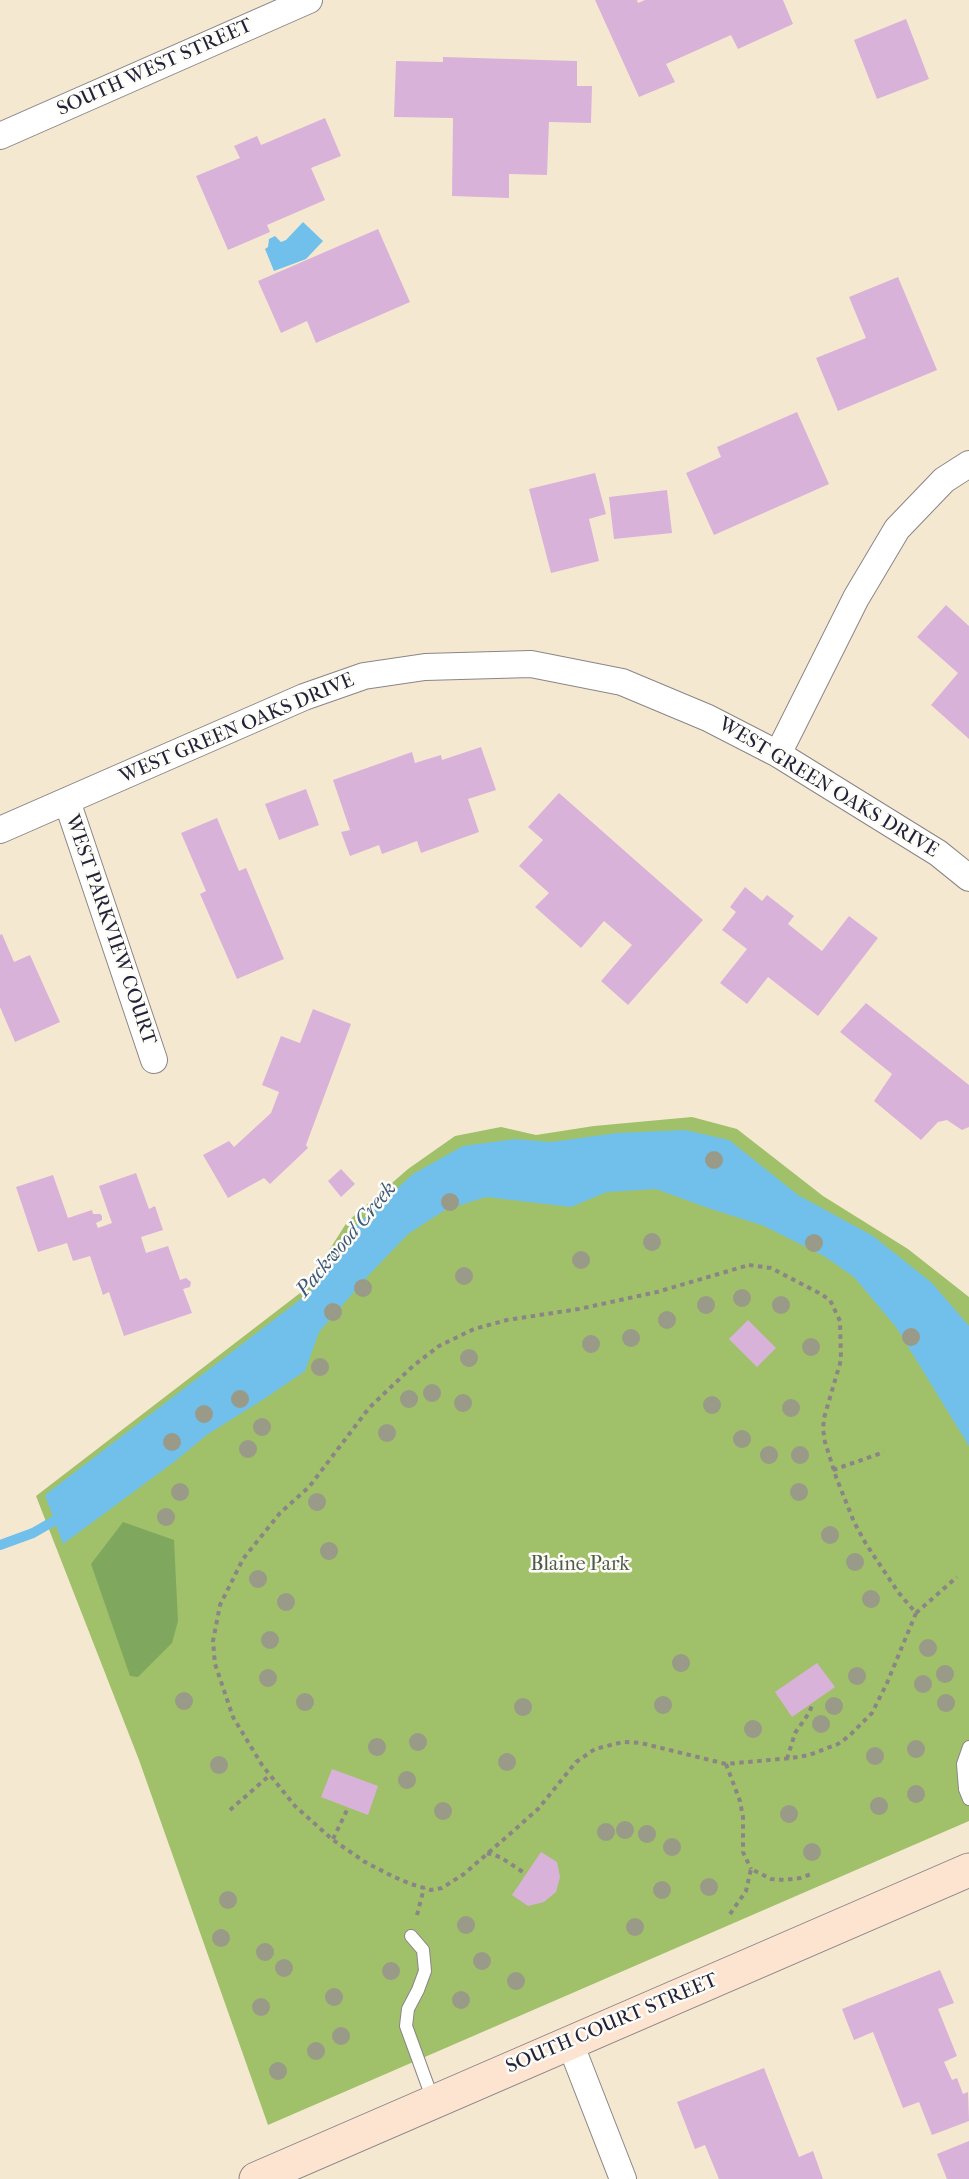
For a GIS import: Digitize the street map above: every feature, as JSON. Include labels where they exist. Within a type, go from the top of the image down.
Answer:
[{"type":"street","name":"SOUTH WEST STREET","points":[[0,136],[309,0]]},
{"type":"street","points":[[778,754],[856,598],[897,529],[944,480],[969,464]]},
{"type":"street","name":"WEST GREEN OAKS DRIVE","points":[[0,830],[304,697],[364,676],[425,667],[531,664],[622,682],[708,717],[778,754],[938,853],[969,878]]},
{"type":"street","name":"WEST PARKVIEW COURT","points":[[67,801],[154,1060]]},
{"type":"street","name":"SOUTH COURT STREET","points":[[256,2179],[969,1870]]},
{"type":"street","points":[[570,2043],[623,2179]]},
{"type":"lane","points":[[969,1746],[963,1764],[965,1789],[969,1799]]},
{"type":"lane","points":[[411,1936],[423,1950],[425,1971],[408,2009],[406,2026],[433,2101]]},
{"type":"path","points":[[916,1613],[898,1592],[866,1544],[854,1522],[833,1470],[823,1429],[841,1360],[840,1320],[830,1300],[771,1268],[749,1264],[657,1292],[569,1311],[507,1320],[474,1329],[451,1340],[413,1366],[369,1408],[313,1482],[280,1513],[249,1551],[220,1605],[213,1641],[220,1685],[233,1717],[270,1775],[295,1806],[333,1840],[365,1862],[431,1890],[453,1883],[538,1809],[576,1762],[595,1749],[623,1742],[641,1743],[726,1764],[809,1755],[825,1750],[849,1736],[861,1725],[880,1699],[916,1613],[957,1577]]},
{"type":"path","points":[[833,1470],[884,1452]]},
{"type":"path","points":[[787,1759],[795,1733],[813,1703]]},
{"type":"path","points":[[726,1764],[740,1801],[743,1817],[743,1852],[751,1869],[746,1891],[730,1914]]},
{"type":"path","points":[[230,1810],[270,1775]]},
{"type":"path","points":[[333,1840],[348,1808]]},
{"type":"path","points":[[487,1853],[500,1857],[525,1874]]},
{"type":"path","points":[[751,1869],[771,1879],[785,1880],[814,1873]]},
{"type":"path","points":[[411,1936],[424,1888]]},
{"type":"green space","name":"Blaine Park","points":[[692,1117],[737,1129],[823,1196],[908,1249],[969,1297],[969,1821],[268,2125],[139,1760],[36,1496],[304,1290],[347,1222],[408,1169],[455,1136],[501,1127],[536,1135],[594,1126]]},
{"type":"green space","points":[[123,1522],[174,1540],[178,1621],[172,1643],[138,1677],[130,1676],[91,1564]]},
{"type":"water","points":[[303,222],[323,241],[306,259],[274,271],[265,249],[268,247],[269,239],[275,236],[281,242],[286,240]]},
{"type":"water","points":[[685,1130],[729,1140],[798,1195],[873,1236],[932,1283],[969,1326],[969,1446],[896,1327],[854,1277],[824,1256],[764,1226],[656,1189],[607,1192],[571,1207],[486,1197],[445,1210],[408,1234],[319,1332],[305,1371],[208,1434],[63,1544],[45,1495],[310,1292],[350,1231],[413,1174],[463,1146],[515,1139],[551,1142],[617,1133]]},
{"type":"building","points":[[595,0],[637,0],[638,3],[645,0],[783,0],[793,24],[738,49],[731,35],[666,64],[675,82],[639,97]]},
{"type":"building","points":[[906,19],[929,79],[877,99],[854,40]]},
{"type":"building","points":[[443,57],[577,61],[577,86],[592,86],[591,123],[549,122],[547,175],[509,174],[509,198],[452,196],[453,118],[394,117],[396,61],[443,62]]},
{"type":"building","points":[[325,118],[341,156],[311,168],[325,200],[267,225],[270,232],[228,250],[196,176],[240,158],[234,146],[257,136],[261,145]]},
{"type":"building","points":[[378,229],[410,302],[316,343],[307,321],[281,333],[258,281]]},
{"type":"building","points":[[898,277],[937,370],[838,411],[816,358],[866,338],[849,297]]},
{"type":"building","points":[[797,412],[829,484],[714,535],[686,473],[721,457],[717,447]]},
{"type":"building","points":[[595,473],[606,514],[589,519],[599,561],[551,573],[529,489]]},
{"type":"building","points":[[667,490],[672,533],[614,539],[609,497]]},
{"type":"building","points":[[946,605],[969,626],[969,739],[931,705],[958,673],[917,637]]},
{"type":"building","points":[[481,747],[496,790],[468,799],[479,832],[421,853],[417,841],[382,854],[379,845],[350,856],[341,832],[350,830],[333,780],[412,752],[415,763],[441,755],[442,760]]},
{"type":"building","points":[[306,789],[319,825],[279,840],[265,804]]},
{"type":"building","points":[[559,793],[703,920],[628,1005],[601,981],[632,945],[604,921],[581,948],[535,907],[549,893],[519,866],[543,840],[528,827]]},
{"type":"building","points":[[217,818],[239,871],[246,868],[284,959],[237,979],[200,894],[206,891],[181,833]]},
{"type":"building","points":[[745,887],[762,901],[767,895],[794,916],[788,924],[822,951],[849,916],[878,938],[818,1016],[768,977],[747,1004],[720,983],[747,949],[722,930],[736,912],[730,907]]},
{"type":"building","points":[[2,934],[14,962],[30,955],[60,1022],[15,1042],[0,1007],[0,935]]},
{"type":"building","points":[[866,1003],[969,1085],[969,1127],[962,1130],[947,1120],[938,1122],[921,1140],[874,1101],[892,1074],[840,1032]]},
{"type":"building","points":[[313,1009],[351,1024],[306,1145],[308,1148],[270,1184],[264,1178],[228,1198],[203,1155],[229,1141],[234,1147],[271,1113],[279,1092],[262,1085],[281,1036],[300,1043]]},
{"type":"building","points":[[341,1169],[355,1184],[341,1197],[328,1181]]},
{"type":"building","points":[[136,1173],[149,1209],[155,1206],[163,1230],[141,1237],[146,1253],[168,1246],[180,1280],[186,1278],[191,1282],[190,1287],[183,1289],[192,1313],[124,1336],[109,1292],[103,1295],[90,1256],[73,1261],[67,1243],[38,1252],[16,1187],[53,1175],[68,1218],[92,1210],[93,1214],[102,1216],[102,1220],[96,1223],[98,1228],[112,1223],[99,1186]]},
{"type":"building","points":[[748,1320],[776,1348],[757,1367],[729,1339]]},
{"type":"building","points":[[817,1663],[835,1687],[792,1717],[775,1692]]},
{"type":"building","points":[[332,1769],[378,1786],[368,1815],[321,1797]]},
{"type":"building","points":[[541,1852],[557,1862],[560,1877],[556,1892],[544,1902],[528,1906],[512,1895]]},
{"type":"building","points":[[940,1970],[954,2003],[938,2009],[957,2056],[944,2062],[952,2080],[957,2078],[963,2094],[968,2092],[969,2121],[932,2135],[919,2102],[903,2108],[873,2032],[854,2040],[842,2009]]},
{"type":"building","points":[[764,2068],[799,2157],[813,2151],[823,2179],[719,2179],[705,2145],[695,2149],[677,2102]]},
{"type":"building","points":[[969,2141],[969,2179],[947,2179],[937,2154]]},
{"type":"waterway","name":"Packwood Creek","points":[[0,1545],[33,1533],[66,1514]]}]
